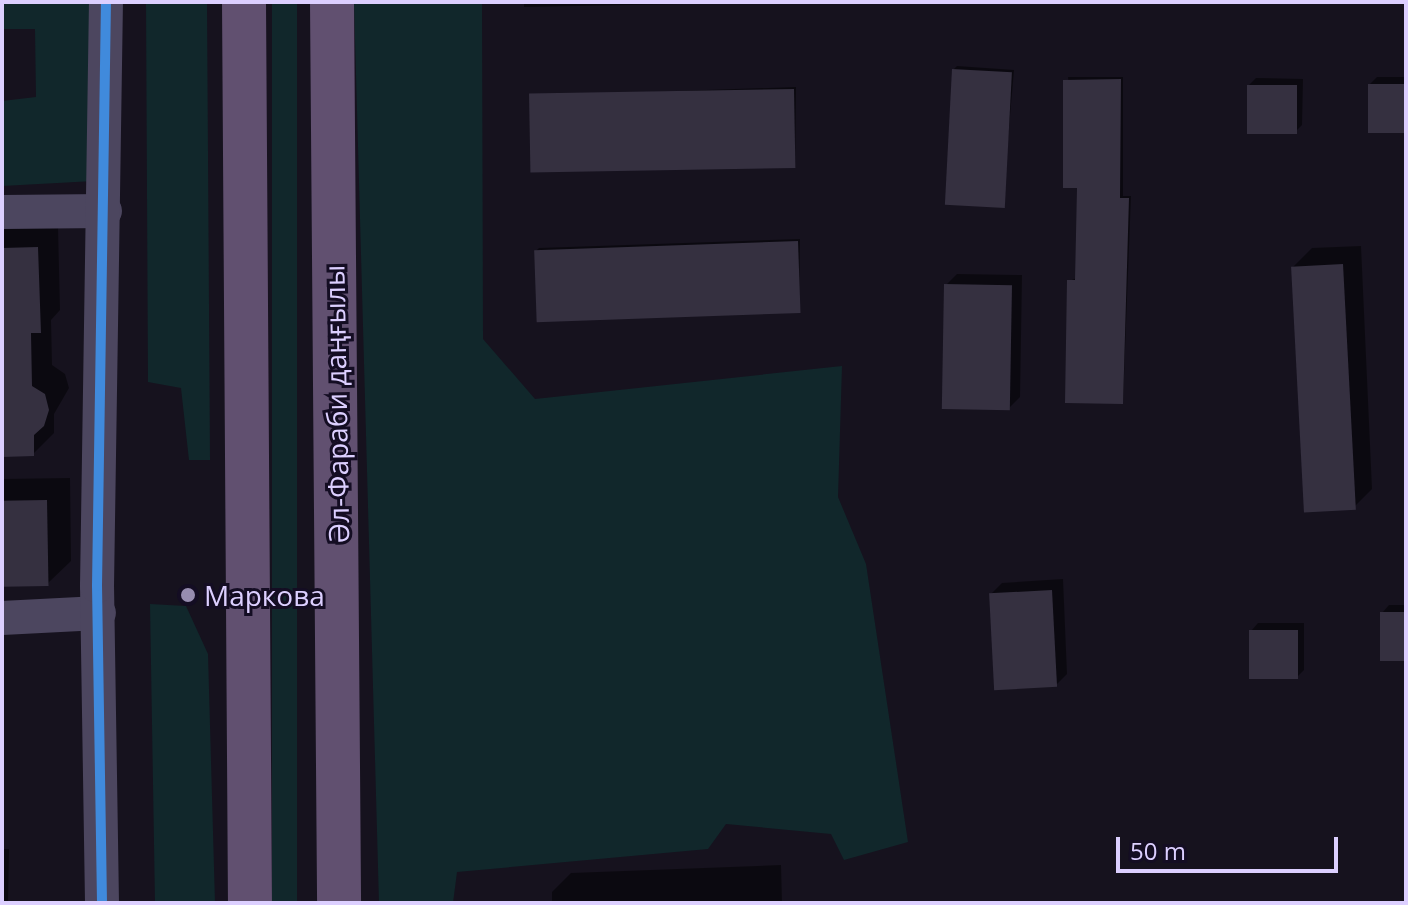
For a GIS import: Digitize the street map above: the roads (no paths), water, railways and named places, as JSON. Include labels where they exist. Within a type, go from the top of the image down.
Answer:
[{"type":"main road","points":[[244,2],[250,903]]},
{"type":"main road","name":"Әл-Фараби даңғылы","points":[[332,2],[339,903]]},
{"type":"street","points":[[102,903],[99,613],[106,2]]},
{"type":"street","points":[[2,212],[105,211]]},
{"type":"street","points":[[2,618],[99,613]]},
{"type":"place","name":"Маркова","points":[[188,595]]}]
